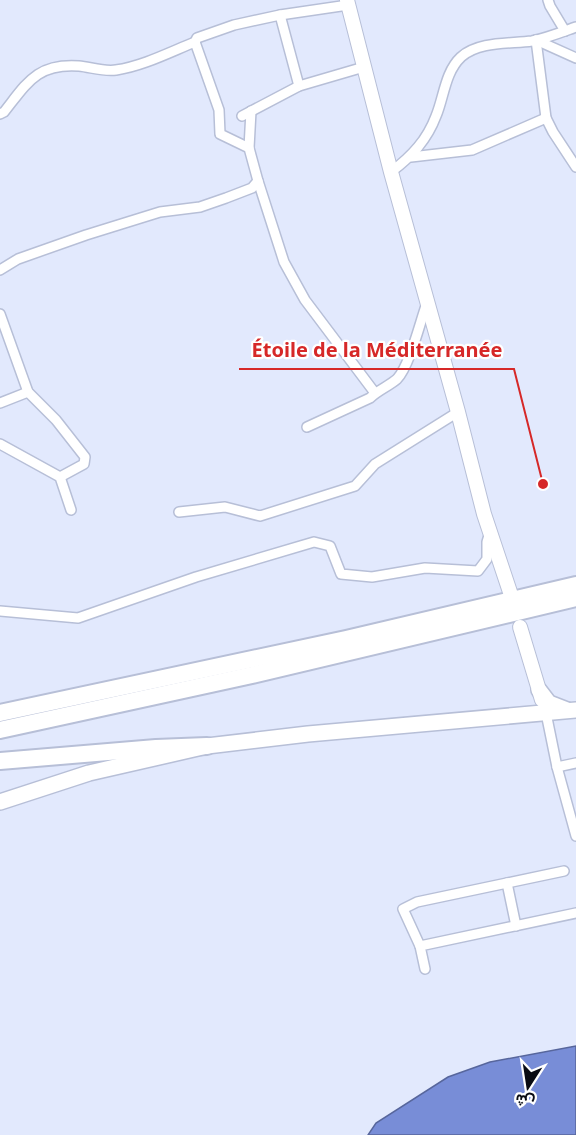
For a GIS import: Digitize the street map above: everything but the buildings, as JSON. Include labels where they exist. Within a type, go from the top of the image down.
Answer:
[{"type":"highway","points":[[0,713],[301,649],[576,585]]},
{"type":"highway","points":[[0,730],[252,675],[576,598]]},
{"type":"highway","points":[[0,761],[207,746]]},
{"type":"main road","points":[[348,2],[391,172],[490,531],[512,598]]},
{"type":"main road","points":[[520,627],[546,713]]},
{"type":"main road","points":[[539,690],[549,703],[559,708],[573,710]]},
{"type":"main road","points":[[520,716],[533,708],[538,700],[539,690]]},
{"type":"main road","points":[[0,802],[89,773],[207,746],[308,734],[573,710]]},
{"type":"street","points":[[548,0],[565,31]]},
{"type":"street","points":[[0,114],[30,79],[44,70],[60,66],[77,66],[114,70],[151,60],[195,42],[197,38],[234,25],[348,2]]},
{"type":"street","points":[[280,15],[299,86]]},
{"type":"street","points":[[391,172],[411,157],[427,136],[451,71],[462,57],[488,46],[536,40],[576,27]]},
{"type":"street","points":[[536,40],[576,58]]},
{"type":"street","points":[[536,40],[546,118],[576,167]]},
{"type":"street","points":[[195,42],[219,110],[220,134],[249,148]]},
{"type":"street","points":[[242,116],[299,86],[364,68]]},
{"type":"street","points":[[251,111],[249,148],[284,262],[304,300],[375,393]]},
{"type":"street","points":[[411,157],[472,150],[546,118]]},
{"type":"street","points":[[0,270],[18,259],[86,235],[160,212],[200,207],[252,188],[258,181]]},
{"type":"street","points":[[307,427],[370,398],[396,379],[404,368],[428,301]]},
{"type":"street","points":[[0,314],[28,392],[56,420],[85,457],[84,464],[60,477]]},
{"type":"street","points":[[0,403],[28,392]]},
{"type":"street","points":[[179,512],[225,507],[260,516],[355,486],[375,464],[458,412]]},
{"type":"street","points":[[0,444],[60,477],[71,510]]},
{"type":"street","points":[[0,611],[78,618],[196,577],[314,542],[330,546],[341,574],[372,577],[425,568],[478,571],[487,559],[486,542],[490,531]]},
{"type":"street","points":[[546,713],[557,767],[576,836]]},
{"type":"street","points":[[557,767],[576,763]]},
{"type":"street","points":[[565,795],[576,797]]},
{"type":"street","points":[[425,969],[420,946],[404,909],[417,902],[564,871]]},
{"type":"street","points":[[507,883],[516,926]]},
{"type":"street","points":[[420,946],[576,913]]},
{"type":"water","points":[[576,1046],[576,1135],[368,1135],[376,1123],[448,1077],[490,1062]]},
{"type":"place","name":"Étoile de la Méditerranée","points":[[543,484]]}]
